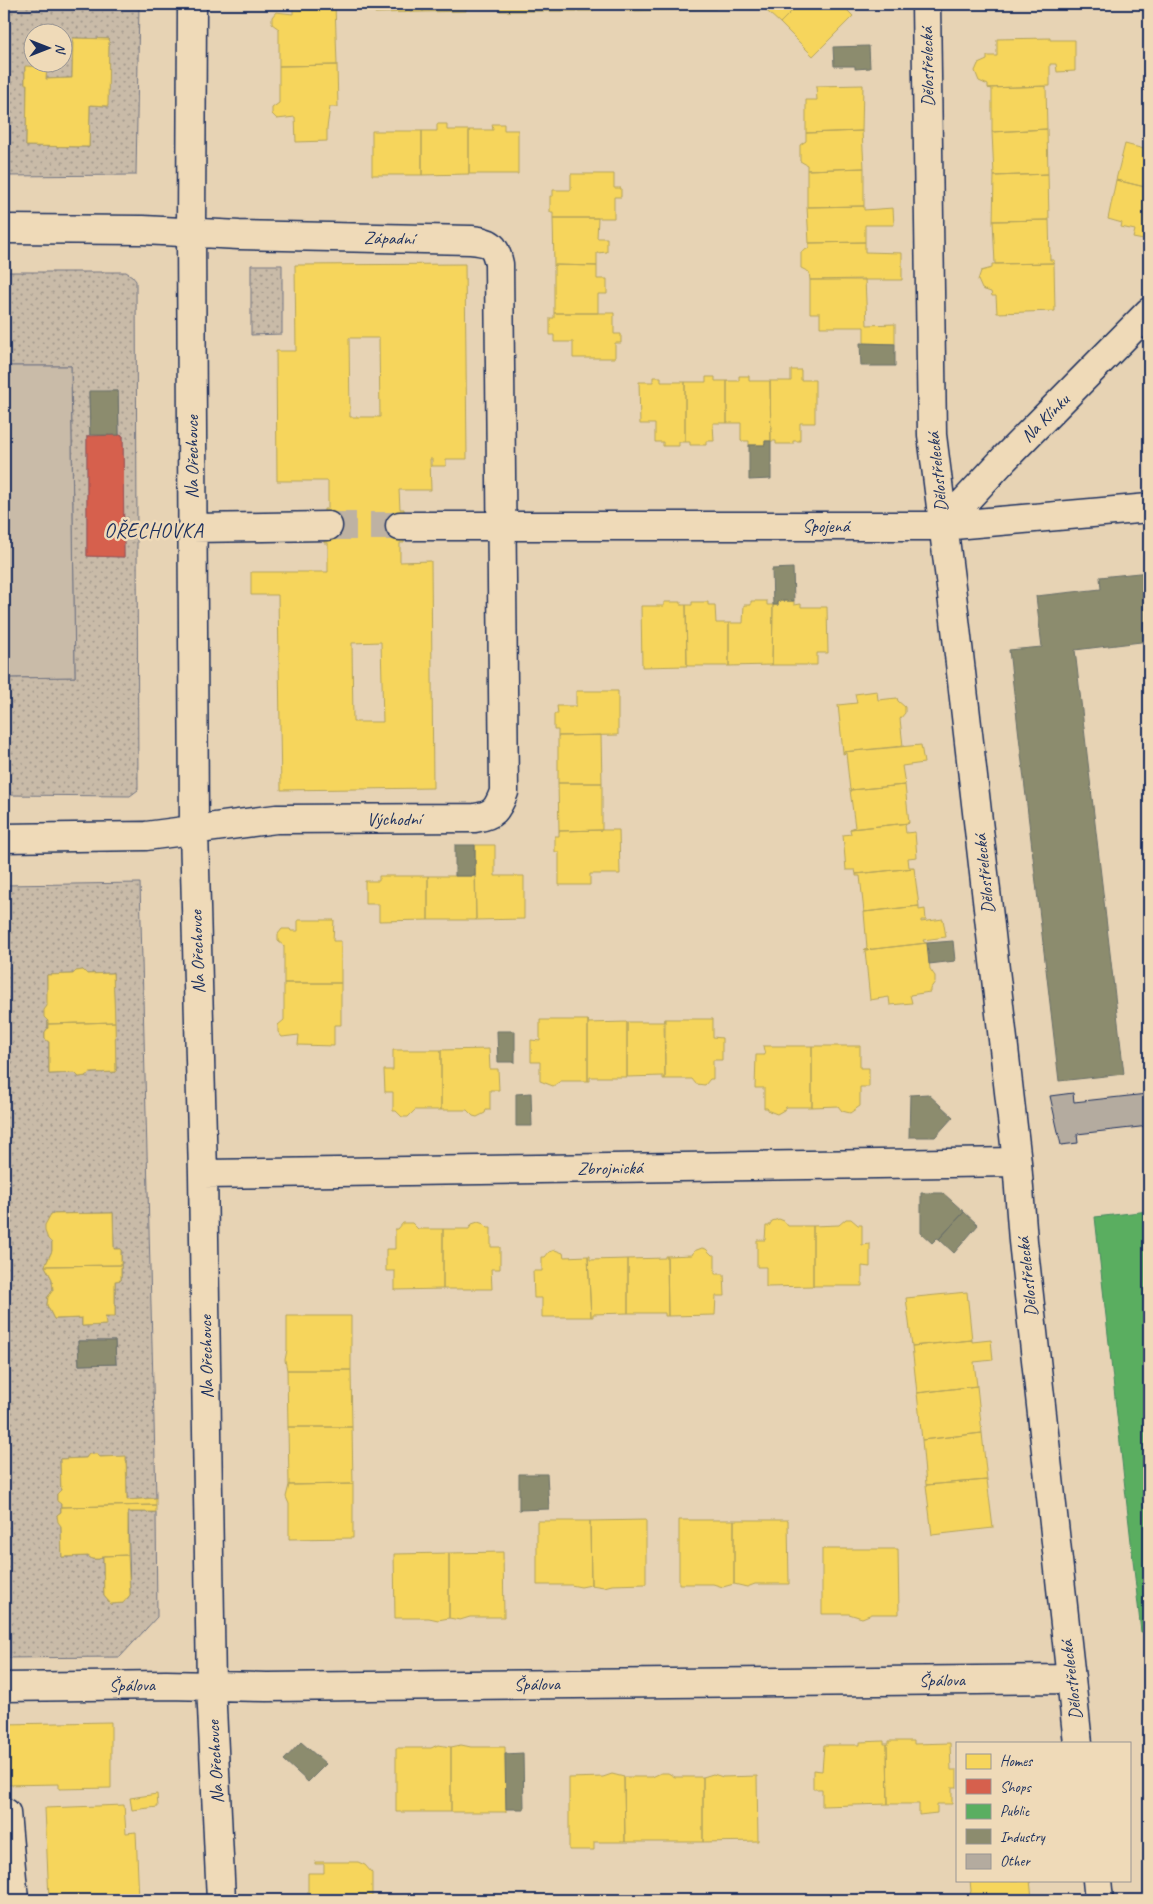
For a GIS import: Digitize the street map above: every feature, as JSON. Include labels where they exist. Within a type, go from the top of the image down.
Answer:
[{"type":"street","name":"Na Ořechovce","points":[[192,4],[191,231],[194,830],[203,1174],[212,1686],[221,1900]]},
{"type":"street","name":"Dělostřelecká","points":[[926,4],[932,435],[1017,1162],[1025,1260],[1078,1742]]},
{"type":"street","name":"Západní","points":[[4,229],[191,231],[239,235],[471,240],[486,242],[497,252],[498,264],[501,525]]},
{"type":"street","name":"Na Klínku","points":[[942,526],[1012,451],[1149,312]]},
{"type":"street","name":"Spojená","points":[[400,526],[942,526],[1149,508]]},
{"type":"street","name":"Východní","points":[[4,838],[146,836],[276,819],[475,818],[489,816],[495,810],[504,792],[501,525]]},
{"type":"street","points":[[192,528],[328,526]]},
{"type":"street","name":"Zbrojnická","points":[[203,1174],[1017,1162]]},
{"type":"street","name":"Špálova","points":[[4,1687],[277,1687],[1070,1679]]},
{"type":"street","points":[[6,1813],[14,1900]]},
{"type":"street","points":[[1096,1882],[1099,1900]]},
{"type":"shaded area","points":[[4,4],[139,4],[136,175],[4,176]],"holes":[[[22,22],[72,22],[72,72],[46,72],[46,79],[72,78],[73,38],[109,39],[107,106],[90,105],[89,147],[26,146],[27,84],[25,83],[25,72],[22,72]]]},
{"type":"shaded area","points":[[251,265],[282,265],[282,334],[251,335]]},
{"type":"shaded area","points":[[4,272],[126,272],[136,281],[138,790],[130,796],[4,795],[4,678],[75,677],[71,366],[4,366]],"holes":[[[118,391],[119,435],[123,436],[124,557],[87,556],[87,436],[90,435],[89,392]]]},
{"type":"shaded area","points":[[4,366],[71,366],[75,677],[4,678]]},
{"type":"shaded area","points":[[140,883],[156,1498],[127,1500],[126,1457],[100,1457],[89,1454],[86,1458],[60,1459],[61,1490],[57,1494],[57,1500],[61,1504],[61,1512],[57,1515],[61,1526],[62,1557],[88,1556],[92,1559],[99,1559],[103,1556],[104,1596],[111,1604],[123,1603],[130,1595],[128,1512],[156,1512],[157,1617],[120,1657],[4,1658],[4,885]],"holes":[[[83,970],[87,974],[113,973],[116,1072],[90,1073],[79,1077],[75,1073],[49,1074],[49,1042],[45,1039],[45,1032],[48,1028],[47,975],[73,974]],[[113,1213],[114,1249],[121,1249],[121,1280],[115,1281],[115,1316],[105,1317],[105,1325],[82,1326],[82,1318],[54,1319],[47,1305],[48,1297],[53,1290],[52,1279],[45,1266],[52,1251],[52,1243],[47,1236],[47,1226],[51,1214]],[[78,1341],[115,1341],[116,1364],[79,1365]]]},
{"type":"building: Homes","points":[[293,4],[335,4],[337,65],[279,66],[279,29],[272,24],[272,17],[276,12],[293,14]]},
{"type":"building: Homes","points":[[375,4],[423,4],[423,12],[375,13]]},
{"type":"building: Homes","points":[[423,4],[466,4],[466,11],[423,12]]},
{"type":"building: Homes","points":[[500,4],[547,4],[547,11],[500,11]]},
{"type":"building: Homes","points":[[547,4],[593,4],[593,11],[547,11]]},
{"type":"building: Homes","points":[[626,4],[671,4],[671,10],[626,11]]},
{"type":"building: Homes","points":[[671,4],[717,4],[716,9],[671,10]]},
{"type":"building: Homes","points":[[759,4],[799,4],[780,23]]},
{"type":"building: Homes","points":[[799,4],[841,4],[853,16],[813,56],[780,23]]},
{"type":"building: Homes","points":[[73,38],[109,39],[108,106],[90,105],[89,147],[26,146],[27,84],[25,84],[25,72],[47,72],[46,79],[72,78]]},
{"type":"building: Homes","points":[[1050,38],[1050,40],[1075,40],[1075,71],[1057,72],[1056,64],[1050,64],[1050,86],[988,88],[988,85],[979,81],[975,71],[978,64],[987,60],[987,56],[997,56],[997,39]]},
{"type":"building: Homes","points":[[337,65],[338,107],[330,107],[327,141],[296,142],[295,117],[277,119],[272,114],[272,108],[279,103],[279,66]]},
{"type":"building: Homes","points":[[863,85],[862,131],[806,133],[806,100],[817,100],[816,86]]},
{"type":"building: Homes","points":[[1046,86],[1047,129],[992,132],[992,89],[988,88]]},
{"type":"building: Homes","points":[[437,124],[447,124],[447,130],[469,130],[469,174],[422,175],[422,131],[437,131]]},
{"type":"building: Homes","points":[[492,124],[504,124],[504,130],[518,130],[518,174],[469,174],[469,130],[493,130]]},
{"type":"building: Homes","points":[[1047,129],[1048,174],[994,176],[992,132]]},
{"type":"building: Homes","points":[[372,131],[422,131],[422,175],[372,175]]},
{"type":"building: Homes","points":[[862,131],[864,168],[807,170],[807,165],[800,161],[800,145],[806,141],[806,133]]},
{"type":"building: Homes","points":[[1125,144],[1148,150],[1149,145],[1149,188],[1116,180]]},
{"type":"building: Homes","points":[[864,168],[864,206],[807,207],[807,170]]},
{"type":"building: Homes","points":[[571,174],[614,174],[614,188],[621,188],[621,197],[614,197],[614,218],[553,218],[553,212],[550,212],[550,196],[553,196],[553,190],[571,190]]},
{"type":"building: Homes","points":[[1048,174],[1049,220],[993,221],[994,176]]},
{"type":"building: Homes","points":[[1116,180],[1149,188],[1149,241],[1133,238],[1135,230],[1121,227],[1122,223],[1108,219]]},
{"type":"building: Homes","points":[[864,206],[864,210],[893,208],[894,225],[865,225],[865,242],[809,243],[807,207]]},
{"type":"building: Homes","points":[[553,218],[598,218],[597,238],[607,238],[607,252],[597,253],[597,266],[554,265]]},
{"type":"building: Homes","points":[[1049,220],[1050,260],[1054,260],[1054,263],[995,264],[993,221]]},
{"type":"building: Homes","points":[[865,242],[865,252],[902,253],[902,280],[810,280],[809,272],[801,268],[801,252],[809,248],[809,243]]},
{"type":"building: Homes","points":[[1054,263],[1055,311],[997,313],[996,296],[992,296],[991,292],[982,289],[978,280],[981,271],[992,268],[992,264]]},
{"type":"building: Homes","points":[[465,264],[467,459],[446,459],[446,466],[432,466],[432,459],[430,459],[431,490],[399,490],[400,509],[404,509],[404,543],[400,543],[400,562],[431,561],[433,788],[281,790],[278,595],[251,595],[251,572],[328,572],[328,543],[324,543],[324,509],[328,509],[328,481],[277,481],[276,351],[296,351],[295,265]],"holes":[[[349,338],[379,338],[380,417],[350,417]],[[381,642],[383,722],[353,722],[352,643]]]},
{"type":"building: Homes","points":[[554,265],[597,266],[597,279],[607,279],[607,294],[598,294],[598,313],[554,313]]},
{"type":"building: Homes","points":[[865,279],[867,325],[895,324],[895,344],[864,343],[864,327],[820,327],[820,313],[810,313],[810,280]]},
{"type":"building: Homes","points":[[554,313],[614,313],[614,334],[621,334],[621,343],[615,343],[615,358],[573,358],[573,342],[554,342],[554,335],[550,335],[550,318],[554,318]]},
{"type":"building: Homes","points":[[791,370],[801,370],[801,380],[815,380],[815,423],[800,423],[800,441],[793,441],[793,444],[776,444],[776,441],[771,441],[770,381],[791,381]]},
{"type":"building: Homes","points":[[739,376],[749,376],[749,381],[770,381],[771,441],[765,441],[765,445],[749,445],[749,441],[741,441],[741,423],[727,423],[727,381],[739,381]]},
{"type":"building: Homes","points":[[653,377],[661,377],[661,382],[685,382],[685,442],[679,442],[679,446],[663,446],[663,442],[655,442],[655,424],[640,424],[639,382],[653,382]]},
{"type":"building: Homes","points":[[706,377],[715,377],[715,381],[727,381],[727,423],[713,423],[714,441],[706,441],[706,445],[690,445],[690,442],[685,442],[685,382],[706,382]]},
{"type":"building: Homes","points":[[751,601],[767,601],[767,605],[773,605],[772,665],[729,666],[729,623],[743,623],[744,605],[751,605]]},
{"type":"building: Homes","points":[[778,601],[794,601],[794,605],[801,604],[801,607],[827,607],[828,653],[817,653],[817,665],[772,665],[773,605],[778,605]]},
{"type":"building: Homes","points":[[664,602],[681,602],[681,605],[686,605],[687,666],[642,667],[641,606],[664,606]]},
{"type":"building: Homes","points":[[692,602],[708,602],[708,605],[715,605],[716,623],[729,623],[729,666],[687,666],[686,605],[692,605]]},
{"type":"building: Homes","points":[[576,691],[618,691],[618,735],[558,736],[558,730],[554,730],[554,714],[558,714],[557,706],[576,706]]},
{"type":"building: Homes","points":[[877,691],[878,700],[897,698],[905,707],[905,713],[900,719],[903,746],[843,752],[838,705],[857,703],[855,694]]},
{"type":"building: Homes","points":[[601,735],[602,783],[558,783],[558,736]]},
{"type":"building: Homes","points":[[921,745],[924,763],[902,766],[905,785],[850,790],[846,753],[843,754],[843,752]]},
{"type":"building: Homes","points":[[558,783],[602,783],[602,830],[559,831]]},
{"type":"building: Homes","points":[[905,785],[909,823],[850,829],[855,827],[850,790]]},
{"type":"building: Homes","points":[[909,823],[905,825],[906,833],[915,832],[917,857],[908,858],[909,867],[914,868],[856,874],[855,870],[846,870],[843,835],[851,834],[850,829]]},
{"type":"building: Homes","points":[[619,830],[620,874],[590,874],[590,885],[559,885],[559,852],[555,852],[555,836],[559,836],[559,831]]},
{"type":"building: Homes","points":[[475,845],[495,845],[495,876],[524,876],[524,919],[476,920]]},
{"type":"building: Homes","points":[[914,868],[919,906],[864,912],[860,876],[856,876],[856,874]]},
{"type":"building: Homes","points":[[379,876],[428,876],[428,920],[379,921],[379,904],[365,904],[365,881],[379,881]]},
{"type":"building: Homes","points":[[428,876],[475,876],[476,920],[428,920]]},
{"type":"building: Homes","points":[[919,906],[919,910],[925,909],[926,920],[921,920],[921,922],[943,919],[946,937],[923,940],[927,943],[864,949],[867,948],[864,912]]},
{"type":"building: Homes","points":[[298,920],[334,920],[333,941],[341,941],[341,983],[284,983],[284,946],[278,941],[278,934],[282,929],[298,931]]},
{"type":"building: Homes","points":[[927,943],[930,969],[935,976],[935,982],[930,992],[910,995],[912,1003],[890,1005],[889,997],[870,1000],[865,950]]},
{"type":"building: Homes","points":[[83,970],[87,974],[113,973],[115,1022],[48,1024],[44,1017],[44,1010],[47,1006],[47,975],[73,974],[76,971]]},
{"type":"building: Homes","points":[[284,983],[341,983],[341,1025],[334,1025],[334,1046],[298,1045],[299,1035],[282,1037],[278,1032],[278,1025],[284,1020]]},
{"type":"building: Homes","points":[[664,1019],[665,1079],[663,1079],[663,1076],[627,1077],[627,1022],[664,1022]]},
{"type":"building: Homes","points":[[665,1019],[713,1019],[713,1037],[722,1038],[722,1060],[713,1060],[713,1079],[710,1079],[705,1085],[696,1084],[692,1079],[665,1079]]},
{"type":"building: Homes","points":[[540,1020],[588,1020],[588,1081],[561,1081],[553,1086],[540,1081],[540,1062],[531,1062],[531,1040],[540,1041]]},
{"type":"building: Homes","points":[[588,1020],[589,1023],[627,1022],[627,1077],[590,1077],[590,1081],[588,1081]]},
{"type":"building: Homes","points":[[115,1022],[116,1072],[90,1073],[79,1077],[75,1073],[49,1074],[49,1042],[45,1039],[48,1024]]},
{"type":"building: Homes","points":[[763,1046],[812,1046],[812,1107],[786,1107],[777,1114],[764,1108],[764,1088],[755,1088],[756,1055],[765,1055]]},
{"type":"building: Homes","points":[[812,1046],[860,1046],[860,1068],[869,1068],[869,1087],[860,1087],[860,1106],[850,1113],[842,1111],[838,1106],[812,1107]]},
{"type":"building: Homes","points":[[489,1049],[490,1069],[498,1069],[499,1090],[490,1090],[490,1110],[486,1110],[485,1113],[477,1117],[467,1110],[441,1110],[441,1050]]},
{"type":"building: Homes","points":[[393,1050],[441,1050],[441,1110],[415,1110],[408,1117],[402,1117],[396,1111],[393,1111],[393,1092],[385,1092],[384,1070],[393,1070]]},
{"type":"building: Homes","points":[[113,1213],[114,1249],[121,1249],[121,1265],[45,1266],[52,1251],[52,1243],[45,1231],[45,1225],[51,1214]]},
{"type":"building: Homes","points":[[779,1219],[788,1226],[813,1226],[813,1286],[766,1287],[766,1267],[757,1267],[757,1240],[765,1240],[766,1226],[769,1226],[772,1221]]},
{"type":"building: Homes","points":[[846,1219],[851,1219],[858,1225],[862,1225],[862,1245],[870,1244],[870,1267],[862,1266],[862,1286],[813,1286],[813,1226],[839,1225]]},
{"type":"building: Homes","points":[[478,1222],[491,1228],[491,1247],[500,1247],[500,1269],[491,1269],[492,1289],[443,1289],[443,1229],[469,1229],[472,1224]]},
{"type":"building: Homes","points":[[403,1223],[412,1223],[418,1229],[443,1229],[443,1289],[395,1290],[395,1271],[386,1271],[386,1249],[395,1249],[395,1229],[398,1229]]},
{"type":"building: Homes","points":[[702,1248],[715,1255],[715,1274],[724,1274],[725,1296],[716,1296],[715,1315],[668,1316],[667,1256],[692,1255],[694,1251]]},
{"type":"building: Homes","points":[[555,1250],[563,1253],[564,1257],[588,1256],[591,1317],[542,1317],[542,1298],[534,1298],[533,1271],[542,1271],[542,1257]]},
{"type":"building: Homes","points":[[588,1256],[590,1256],[590,1260],[628,1259],[628,1313],[593,1314],[593,1317],[591,1317]]},
{"type":"building: Homes","points":[[667,1256],[668,1316],[665,1316],[665,1313],[628,1313],[628,1259],[665,1258]]},
{"type":"building: Homes","points":[[121,1265],[121,1280],[115,1281],[115,1317],[105,1317],[106,1325],[82,1326],[82,1318],[54,1319],[47,1305],[48,1297],[53,1290],[52,1279],[45,1266]]},
{"type":"building: Homes","points":[[967,1292],[972,1340],[912,1346],[906,1298]]},
{"type":"building: Homes","points":[[287,1316],[351,1316],[351,1370],[287,1370],[285,1360],[287,1350]]},
{"type":"building: Homes","points":[[972,1340],[972,1342],[991,1340],[993,1360],[974,1362],[977,1386],[917,1393],[912,1346]]},
{"type":"building: Homes","points":[[287,1370],[351,1370],[352,1427],[288,1427]]},
{"type":"building: Homes","points":[[977,1386],[982,1433],[922,1440],[917,1393]]},
{"type":"building: Homes","points":[[288,1427],[352,1427],[353,1484],[289,1485]]},
{"type":"building: Homes","points":[[982,1433],[987,1480],[926,1485],[922,1440]]},
{"type":"building: Homes","points":[[89,1454],[97,1454],[100,1457],[126,1456],[127,1500],[156,1498],[156,1505],[61,1507],[61,1504],[57,1501],[57,1494],[61,1490],[60,1459],[86,1458]]},
{"type":"building: Homes","points":[[987,1480],[993,1528],[932,1535],[926,1485]]},
{"type":"building: Homes","points":[[353,1484],[353,1538],[289,1539],[289,1504],[286,1497],[289,1485]]},
{"type":"building: Homes","points":[[156,1505],[156,1512],[128,1512],[128,1555],[102,1556],[99,1559],[92,1559],[88,1556],[62,1557],[61,1526],[57,1515],[61,1512],[61,1507]]},
{"type":"building: Homes","points":[[646,1520],[646,1584],[604,1587],[591,1585],[590,1521]]},
{"type":"building: Homes","points":[[679,1520],[734,1520],[734,1584],[723,1587],[713,1584],[679,1584]]},
{"type":"building: Homes","points":[[734,1520],[788,1520],[789,1584],[755,1584],[747,1587],[734,1584]]},
{"type":"building: Homes","points":[[537,1521],[590,1521],[591,1585],[581,1587],[571,1585],[537,1585]]},
{"type":"building: Homes","points":[[822,1549],[898,1549],[899,1614],[872,1614],[862,1618],[849,1614],[822,1614]]},
{"type":"building: Homes","points":[[503,1552],[504,1617],[470,1617],[460,1620],[449,1618],[449,1553]]},
{"type":"building: Homes","points":[[449,1553],[449,1618],[438,1620],[429,1618],[395,1618],[394,1554]]},
{"type":"building: Homes","points":[[128,1555],[130,1595],[123,1603],[111,1604],[104,1596],[103,1556]]},
{"type":"building: Homes","points":[[111,1722],[111,1788],[59,1789],[59,1784],[4,1785],[4,1724]]},
{"type":"building: Homes","points":[[884,1741],[884,1744],[887,1744],[888,1804],[822,1806],[822,1789],[813,1789],[813,1770],[822,1771],[824,1745],[860,1745],[860,1742]]},
{"type":"building: Homes","points":[[889,1741],[914,1741],[914,1744],[950,1743],[951,1770],[956,1770],[956,1787],[952,1787],[952,1804],[937,1804],[937,1813],[919,1815],[919,1804],[888,1804],[887,1744],[889,1744]]},
{"type":"building: Homes","points":[[438,1745],[451,1747],[451,1812],[396,1812],[396,1748],[431,1748]]},
{"type":"building: Homes","points":[[461,1745],[471,1747],[505,1747],[506,1812],[451,1812],[451,1747]]},
{"type":"building: Homes","points":[[661,1773],[668,1773],[675,1777],[703,1777],[703,1842],[625,1842],[624,1777],[652,1777]]},
{"type":"building: Homes","points":[[612,1774],[624,1777],[625,1842],[594,1842],[594,1850],[569,1850],[569,1778],[603,1777]]},
{"type":"building: Homes","points":[[713,1774],[723,1777],[757,1776],[758,1841],[703,1842],[703,1777]]},
{"type":"building: Homes","points":[[157,1794],[158,1807],[132,1810],[130,1798]]},
{"type":"building: Homes","points":[[124,1805],[126,1833],[136,1832],[139,1900],[49,1900],[45,1808]]},
{"type":"building: Homes","points":[[315,1862],[358,1862],[365,1865],[372,1873],[372,1900],[308,1900],[308,1873],[324,1873],[324,1864],[315,1864]]},
{"type":"building: Homes","points":[[970,1882],[1030,1882],[1032,1898],[1029,1900],[968,1900],[971,1891]]},
{"type":"building: Shops","points":[[87,436],[123,436],[124,557],[87,556]]},
{"type":"building: Public","points":[[1149,1211],[1149,1631],[1141,1632],[1095,1217]]},
{"type":"building: Industry","points":[[869,46],[870,68],[855,69],[855,66],[834,66],[833,47]]},
{"type":"building: Industry","points":[[860,343],[895,344],[895,366],[861,366]]},
{"type":"building: Industry","points":[[89,391],[118,391],[119,435],[90,435]]},
{"type":"building: Industry","points":[[765,441],[771,441],[771,479],[749,480],[749,445],[765,445]]},
{"type":"building: Industry","points":[[793,568],[794,601],[778,601],[778,605],[773,605],[772,569]]},
{"type":"building: Industry","points":[[1149,572],[1149,641],[1075,650],[1124,1074],[1059,1081],[1009,650],[1042,647],[1036,596],[1101,589],[1100,577]]},
{"type":"building: Industry","points":[[455,845],[475,845],[475,876],[455,876]]},
{"type":"building: Industry","points":[[953,941],[955,961],[929,964],[927,943]]},
{"type":"building: Industry","points":[[497,1031],[515,1031],[515,1062],[498,1062]]},
{"type":"building: Industry","points":[[531,1093],[532,1126],[516,1126],[516,1094]]},
{"type":"building: Industry","points":[[928,1094],[953,1117],[935,1137],[909,1137],[910,1095]]},
{"type":"building: Industry","points":[[921,1193],[943,1193],[964,1212],[939,1239],[937,1238],[932,1243],[921,1233]]},
{"type":"building: Industry","points":[[964,1212],[978,1225],[954,1253],[939,1239]]},
{"type":"building: Industry","points":[[78,1341],[115,1341],[116,1364],[79,1365]]},
{"type":"building: Industry","points":[[519,1474],[547,1474],[549,1509],[519,1510]]},
{"type":"building: Industry","points":[[301,1742],[326,1764],[308,1782],[284,1760]]},
{"type":"building: Industry","points":[[523,1753],[524,1809],[506,1809],[505,1754]]},
{"type":"building: Other","points":[[1073,1093],[1074,1102],[1147,1094],[1149,1126],[1077,1134],[1078,1143],[1061,1145],[1050,1096]]},
{"type":"tunnel","points":[[328,526],[400,526]]},
{"type":"district","name":"OŘECHOVKA","points":[[154,530]]}]
